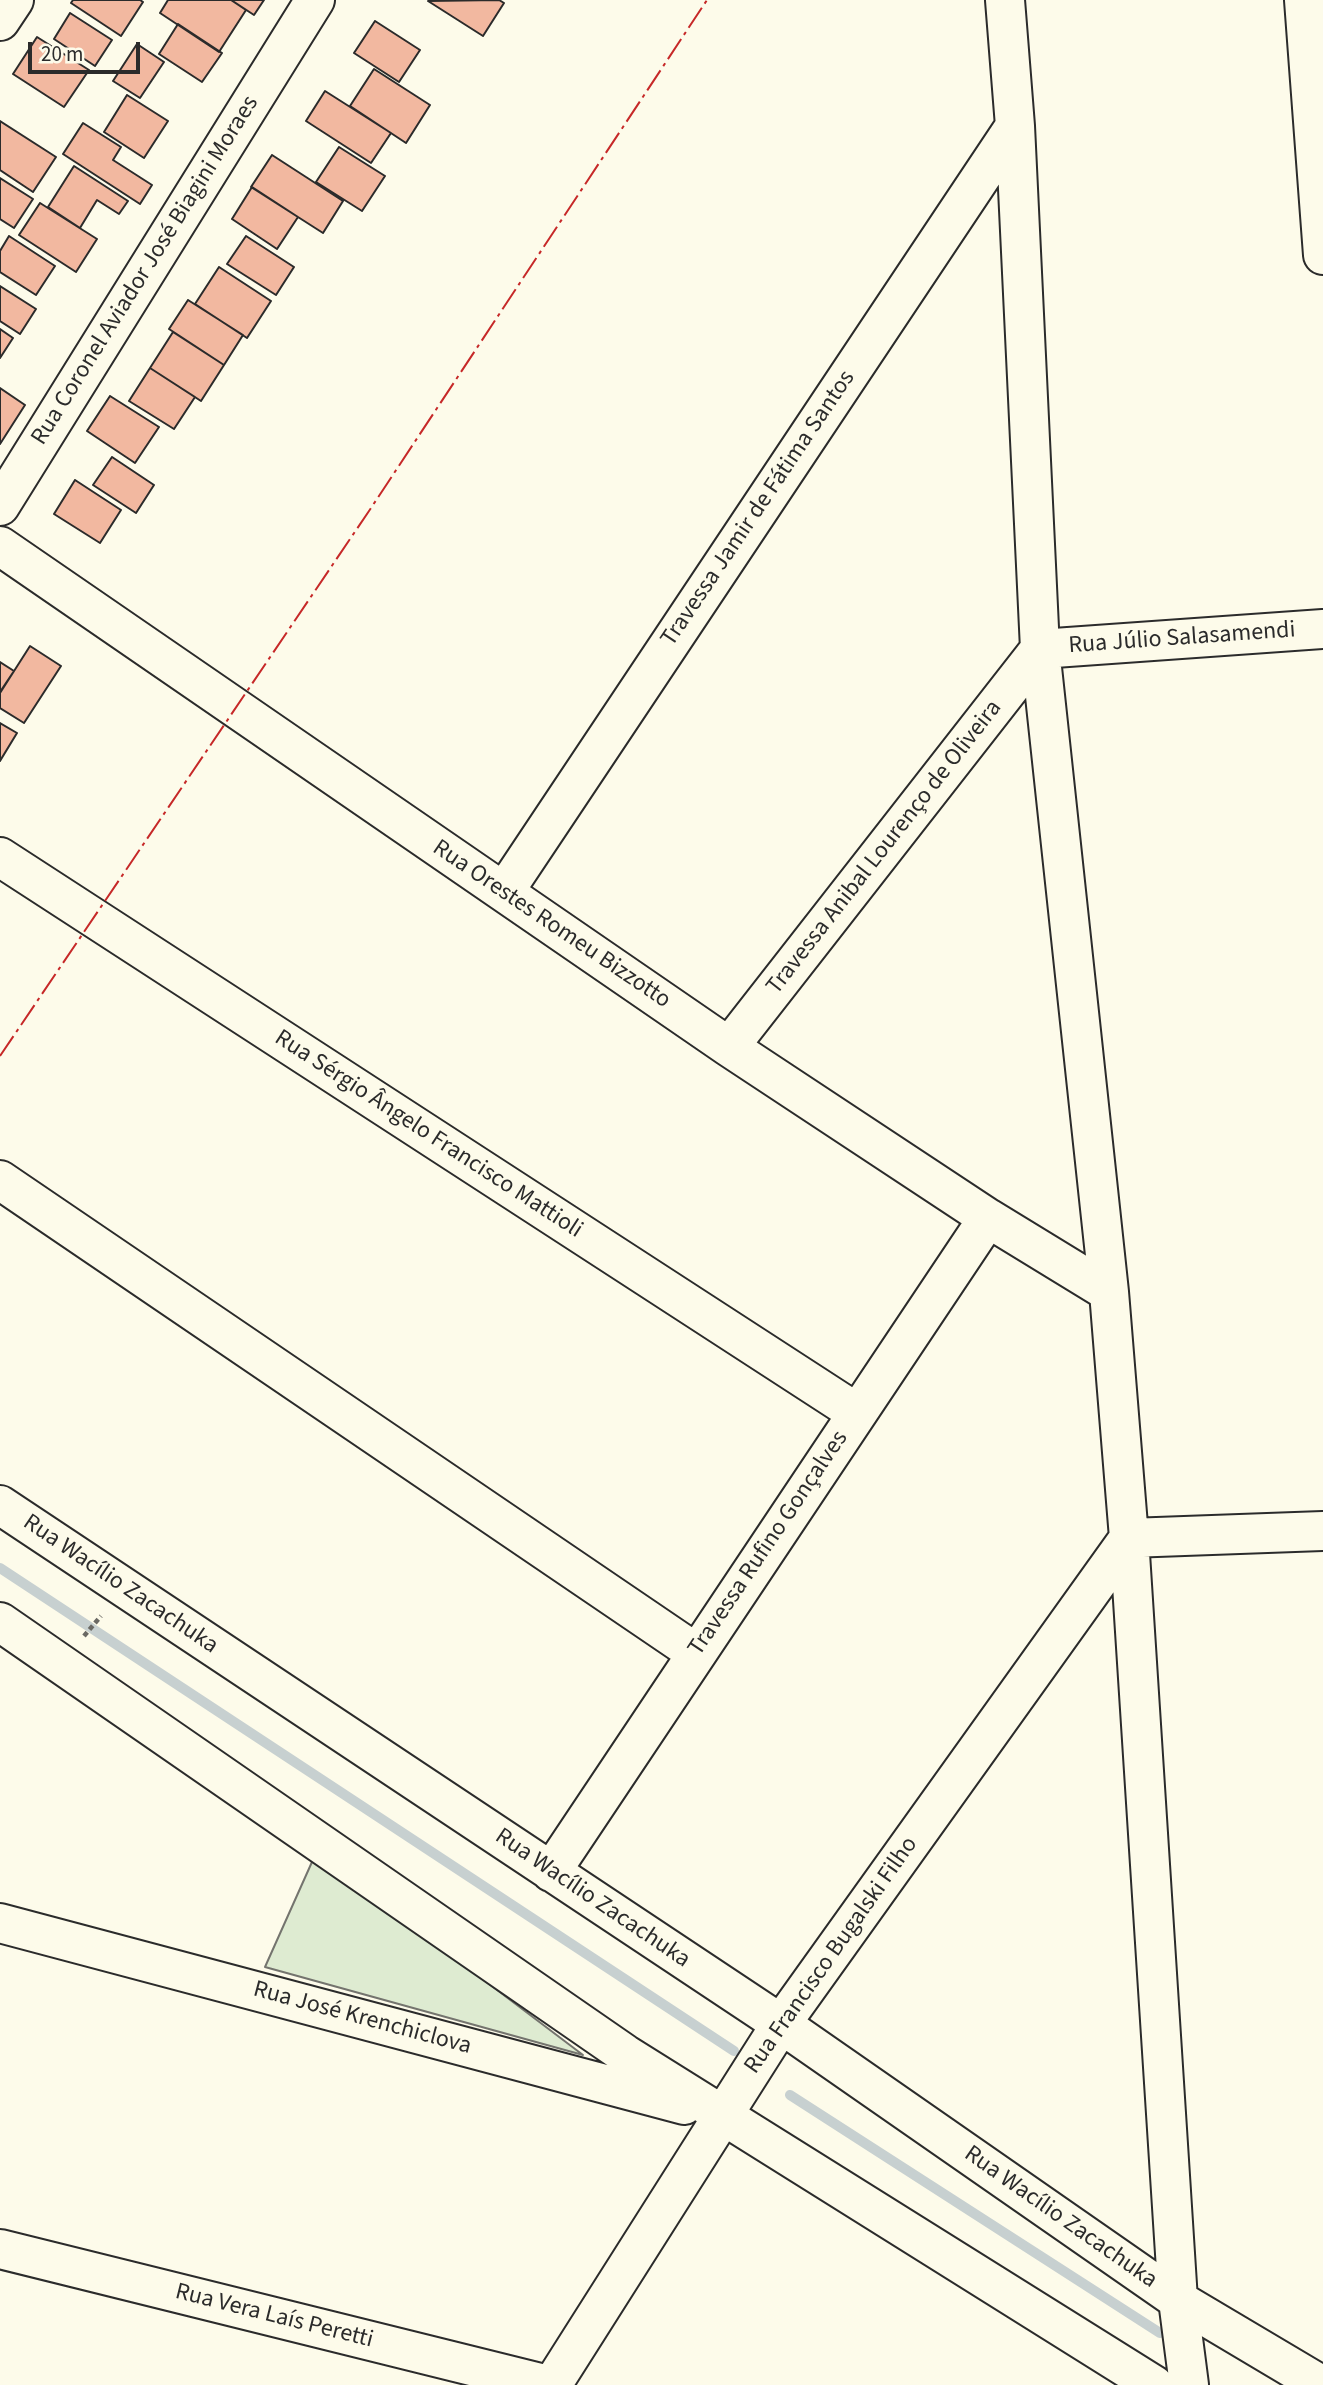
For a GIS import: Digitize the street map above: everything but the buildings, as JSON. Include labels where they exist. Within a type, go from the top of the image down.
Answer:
[{"type":"street","points":[[0,21],[14,0]]},
{"type":"street","name":"Rua Coronel Aviador José Biagini Moraes","points":[[0,506],[315,0]]},
{"type":"street","points":[[1005,0],[1015,126],[1040,649],[1109,1292],[1129,1538],[1178,2300],[1189,2385]]},
{"type":"street","points":[[1304,0],[1323,255]]},
{"type":"street","name":"Travessa Jamir de Fátima Santos","points":[[503,892],[1015,126]]},
{"type":"street","name":"Rua Orestes Romeu Bizzotto","points":[[0,546],[729,1047],[988,1218],[1109,1292]]},
{"type":"street","name":"Rua Júlio Salasamendi","points":[[1040,649],[1323,629]]},
{"type":"street","name":"Travessa Anibal Lourenço de Oliveira","points":[[729,1047],[1040,649]]},
{"type":"street","name":"Rua Sérgio Ângelo Francisco Mattioli","points":[[0,857],[857,1413]]},
{"type":"street","points":[[0,1180],[696,1653]]},
{"type":"street","name":"Travessa Rufino Gonçalves","points":[[551,1872],[988,1218]]},
{"type":"street","name":"Rua Wacílio Zacachuka","points":[[0,1505],[781,2024],[1178,2300],[1321,2385]]},
{"type":"street","points":[[1129,1538],[1323,1531]]},
{"type":"street","name":"Rua Francisco Bugalski Filho","points":[[550,2385],[781,2024],[1129,1538]]},
{"type":"street","points":[[0,1622],[625,2054],[1154,2385]]},
{"type":"street","name":"Rua José Krenchiclova","points":[[0,1923],[724,2115]]},
{"type":"street","name":"Rua Vera Laís Peretti","points":[[0,2249],[550,2385]]},
{"type":"path","points":[[62,1664],[124,1587]]},
{"type":"green space","points":[[316,1853],[583,2055],[265,1967]]},
{"type":"waterway","points":[[0,1568],[734,2051]]},
{"type":"waterway","points":[[790,2095],[1160,2333]]},
{"type":"power","points":[[0,1056],[369,511],[707,0]]}]
